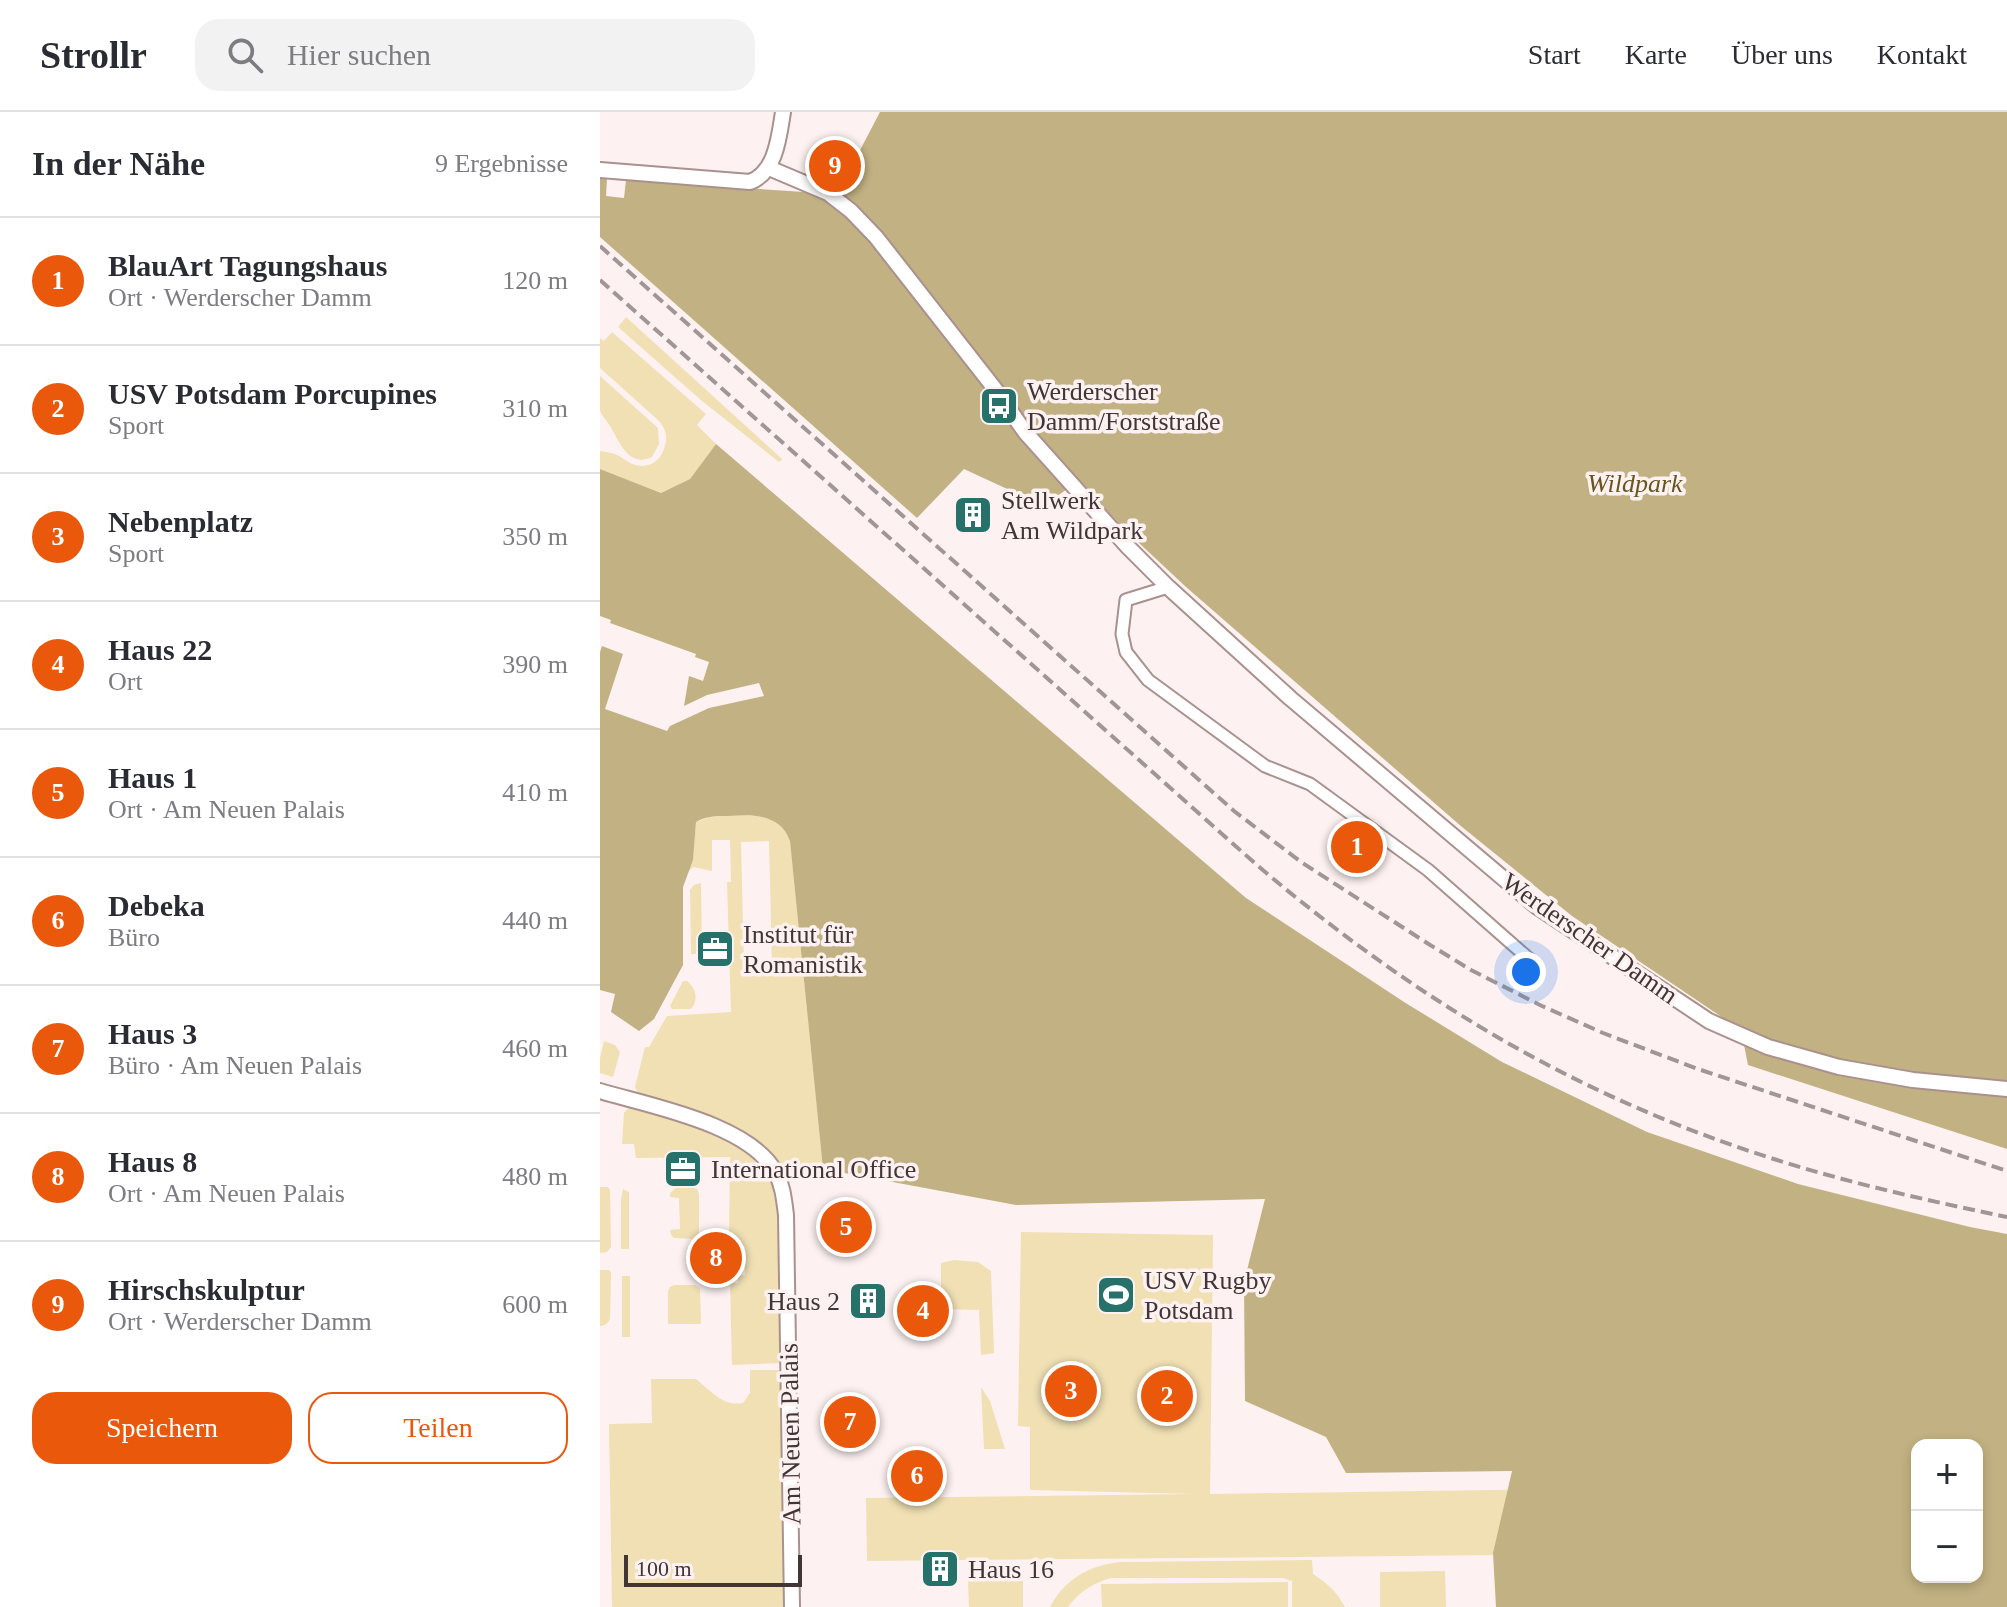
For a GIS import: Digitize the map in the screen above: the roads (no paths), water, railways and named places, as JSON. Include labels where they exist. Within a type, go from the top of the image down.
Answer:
[{"type":"street","points":[[600,170],[750,182],[760,178],[769,168],[783,112]]},
{"type":"street","name":"Werderscher Damm","points":[[769,168],[828,193],[851,211],[876,237],[1025,432],[1128,547],[1290,698],[1536,906],[1709,1021],[1768,1047],[1839,1067],[1913,1080],[2007,1089]]},
{"type":"street","name":"Werderscher Damm","points":[[1168,587],[1126,600],[1122,634],[1126,652],[1148,680],[1265,766],[1310,784],[1428,870],[1536,965]]},
{"type":"street","name":"Am Neuen Palais","points":[[600,1091],[727,1131],[762,1156],[774,1170],[782,1189],[786,1215],[792,1607]]},
{"type":"railway","points":[[600,246],[1234,811],[1301,862],[1471,970],[1603,1033],[1698,1069],[2007,1171]]},
{"type":"railway","points":[[600,280],[1258,866],[1318,915],[1439,1002],[1567,1075],[1704,1135],[1834,1177],[2007,1217]]},
{"type":"place","name":"Hirschskulptur","points":[[835,166]]},
{"type":"place","name":"Werderscher Damm/Forststraße","points":[[999,406]]},
{"type":"place","name":"Stellwerk Am Wildpark","points":[[973,515]]},
{"type":"place","name":"BlauArt Tagungshaus","points":[[1357,847]]},
{"type":"place","name":"Institut für Romanistik","points":[[715,949]]},
{"type":"place","name":"International Office","points":[[683,1169]]},
{"type":"place","name":"Haus 1","points":[[846,1227]]},
{"type":"place","name":"Haus 8","points":[[716,1258]]},
{"type":"place","name":"USV Rugby Potsdam","points":[[1116,1295]]},
{"type":"place","name":"Haus 2","points":[[868,1301]]},
{"type":"place","name":"Haus 22","points":[[923,1311]]},
{"type":"place","name":"Nebenplatz","points":[[1071,1391]]},
{"type":"place","name":"USV Potsdam Porcupines","points":[[1167,1396]]},
{"type":"place","name":"Haus 3","points":[[850,1422]]},
{"type":"place","name":"Debeka","points":[[917,1476]]},
{"type":"place","name":"Haus 16","points":[[940,1569]]},
{"type":"park label","name":"Wildpark","points":[[1635,483]]}]
